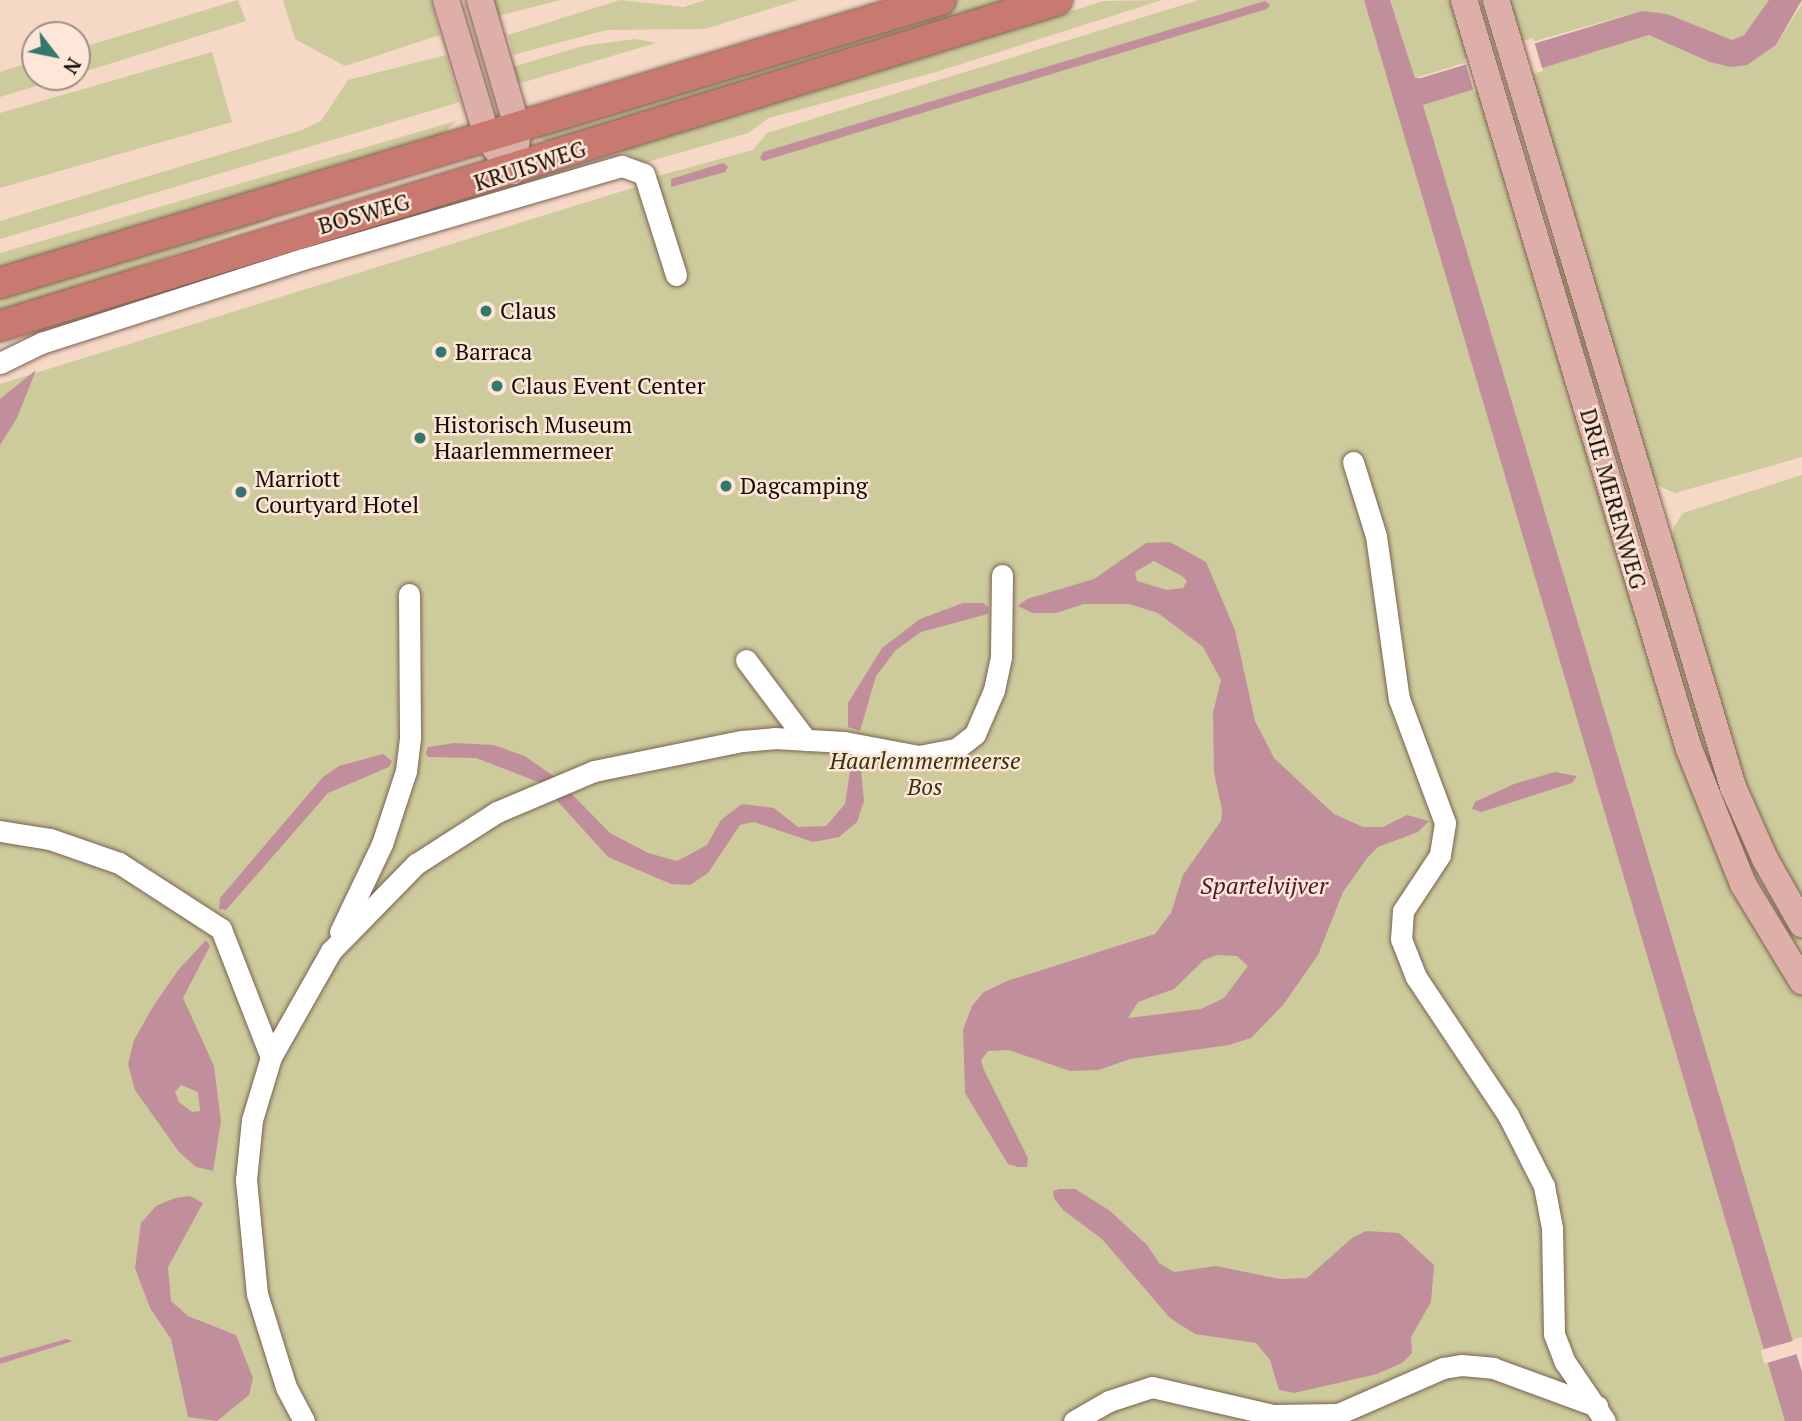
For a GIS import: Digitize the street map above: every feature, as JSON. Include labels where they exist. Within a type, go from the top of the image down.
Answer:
[{"type":"highway","name":"KRUISWEG","points":[[0,283],[519,130],[940,0]]},
{"type":"highway","name":"KRUISWEG","points":[[0,326],[513,171],[1057,0]]},
{"type":"main road","points":[[446,0],[488,139],[513,171]]},
{"type":"main road","points":[[480,0],[519,130],[513,171]]},
{"type":"main road","name":"DRIE MERENWEG","points":[[1464,0],[1689,749],[1732,863],[1802,981]]},
{"type":"main road","name":"DRIE MERENWEG","points":[[1496,0],[1733,787],[1765,859],[1802,924]]},
{"type":"street","name":"BOSWEG","points":[[0,363],[41,343],[303,259],[622,166],[644,174],[676,275]]},
{"type":"street","points":[[1353,462],[1376,536],[1399,699],[1446,823],[1440,855],[1403,911],[1401,939],[1416,977],[1508,1115],[1539,1174],[1552,1228],[1553,1334],[1565,1362],[1601,1414]]},
{"type":"street","points":[[331,951],[416,864],[497,812],[564,782],[626,762],[742,740],[806,740],[919,756],[936,755],[967,741],[982,723],[998,673],[1002,575]]},
{"type":"street","points":[[304,1421],[286,1387],[257,1294],[247,1217],[252,1119],[271,1057],[331,951],[382,844],[406,771],[410,736],[409,594]]},
{"type":"street","points":[[746,660],[806,740]]},
{"type":"street","points":[[0,831],[50,839],[119,863],[222,929],[271,1057]]},
{"type":"street","points":[[1074,1421],[1110,1401],[1152,1387],[1273,1415],[1338,1414],[1443,1368],[1461,1365],[1493,1368],[1601,1414]]},
{"type":"green space","points":[[238,0],[246,21],[91,70],[91,45]]},
{"type":"green space","points":[[283,0],[430,0],[440,35],[345,66],[295,39]]},
{"type":"green space","points":[[489,0],[560,0],[494,17]]},
{"type":"green space","points":[[620,0],[684,7],[705,0],[798,0],[705,29],[606,30],[513,55],[508,35]]},
{"type":"green space","points":[[958,0],[1025,0],[549,143],[536,136]]},
{"type":"green space","points":[[1162,0],[936,72],[769,118],[748,133],[644,163],[619,150],[1104,1]]},
{"type":"green space","name":"Haarlemmermeerse Bos","points":[[1199,0],[1371,0],[1792,1421],[0,1421],[0,384],[655,181],[654,177],[753,150],[767,133]]},
{"type":"green space","points":[[1390,0],[1451,0],[1471,61],[1415,78]]},
{"type":"green space","points":[[1503,0],[1769,0],[1744,35],[1732,41],[1642,11],[1517,46]]},
{"type":"green space","points":[[1802,4],[1802,457],[1675,493],[1659,486],[1646,473],[1525,73],[1649,35],[1730,67],[1776,45]]},
{"type":"green space","points":[[635,39],[656,43],[514,85],[509,68],[583,46]]},
{"type":"green space","points":[[212,52],[232,122],[0,188],[0,113],[76,91],[91,91],[91,87]]},
{"type":"green space","points":[[446,55],[460,102],[0,239],[0,221],[302,130],[321,121],[348,80]]},
{"type":"green space","points":[[21,65],[21,91],[0,97],[0,72]]},
{"type":"green space","points":[[1478,86],[1627,580],[1791,981],[1802,994],[1802,1337],[1792,1340],[1422,104]]},
{"type":"green space","points":[[456,121],[437,140],[0,271],[0,253]]},
{"type":"green space","points":[[1534,205],[1569,279],[1762,873],[1802,938],[1802,965],[1733,843],[1635,542],[1627,488],[1603,410]]},
{"type":"green space","points":[[271,213],[270,220],[0,316],[0,297]]},
{"type":"green space","points":[[1802,475],[1802,902],[1740,781],[1670,549],[1674,527],[1683,513]]},
{"type":"water","points":[[1364,0],[1390,0],[1415,78],[1421,78],[1642,11],[1667,14],[1732,40],[1744,35],[1769,0],[1802,0],[1776,45],[1747,65],[1730,67],[1710,62],[1649,35],[1423,105],[1802,1372],[1802,1421],[1785,1421]]},
{"type":"water","points":[[1265,1],[1270,5],[1267,9],[763,161],[760,158],[763,152]]},
{"type":"water","points":[[723,163],[728,167],[725,172],[671,187],[671,179]]},
{"type":"water","points":[[36,370],[17,418],[0,445],[0,399]]},
{"type":"water","name":"Spartelvijver","points":[[1170,542],[1206,562],[1235,630],[1255,721],[1274,758],[1334,814],[1363,827],[1383,827],[1407,815],[1429,821],[1418,832],[1378,847],[1368,857],[1343,892],[1318,955],[1283,1005],[1251,1038],[1229,1045],[1130,1059],[1099,1070],[1070,1071],[1009,1050],[988,1051],[981,1060],[984,1070],[1028,1158],[1027,1167],[1018,1167],[1008,1164],[965,1093],[963,1030],[972,1006],[984,992],[1007,981],[1155,934],[1171,913],[1183,875],[1221,821],[1222,810],[1214,772],[1213,713],[1221,680],[1203,647],[1158,613],[1129,604],[1084,604],[1056,613],[1032,613],[1018,606],[1027,599],[1094,579],[1146,543]],"holes":[[[1154,561],[1182,576],[1187,581],[1183,588],[1167,590],[1137,581],[1135,572]],[[1217,955],[1237,956],[1248,966],[1224,998],[1201,1009],[1128,1018],[1138,1002],[1174,989],[1204,960]]]},
{"type":"water","points":[[963,603],[983,603],[989,608],[988,614],[921,632],[896,650],[876,676],[860,731],[848,727],[848,703],[882,648],[920,619]]},
{"type":"water","points":[[455,743],[493,745],[525,756],[556,778],[610,833],[648,853],[677,861],[707,845],[721,820],[742,804],[774,808],[798,827],[826,826],[845,804],[852,758],[860,759],[864,801],[857,822],[839,837],[813,842],[754,822],[740,825],[708,873],[690,885],[671,884],[608,857],[541,783],[476,758],[428,757],[426,753],[428,747]]},
{"type":"water","points":[[383,754],[392,761],[389,767],[328,793],[226,910],[219,909],[220,898],[323,777],[339,766]]},
{"type":"water","points":[[1555,772],[1577,776],[1572,783],[1481,812],[1472,809],[1475,802],[1514,784]]},
{"type":"water","points":[[206,940],[210,946],[183,998],[214,1066],[221,1121],[213,1171],[196,1167],[179,1152],[135,1090],[128,1064],[134,1040],[179,969]],"holes":[[[181,1085],[198,1092],[200,1111],[192,1112],[179,1102],[175,1092]]]},
{"type":"water","points":[[1075,1189],[1109,1210],[1147,1245],[1159,1263],[1174,1272],[1216,1266],[1280,1279],[1307,1278],[1352,1238],[1366,1231],[1399,1233],[1434,1265],[1431,1302],[1411,1337],[1412,1353],[1402,1363],[1377,1374],[1294,1393],[1279,1390],[1270,1360],[1256,1343],[1195,1334],[1170,1318],[1102,1239],[1063,1210],[1054,1198],[1053,1191]]},
{"type":"water","points":[[190,1196],[203,1203],[168,1267],[171,1301],[188,1316],[236,1335],[253,1378],[249,1395],[217,1421],[188,1417],[171,1339],[150,1308],[135,1268],[141,1223],[156,1206],[175,1198]]},
{"type":"water","points":[[66,1339],[73,1341],[0,1364],[0,1358]]},
{"type":"pier","points":[[1533,38],[1543,71],[1474,92],[1464,59]]},
{"type":"pier","points":[[1796,1340],[1800,1353],[1764,1364],[1761,1350]]},
{"type":"place","name":"Claus","points":[[486,311]]},
{"type":"place","name":"Barraca","points":[[441,352]]},
{"type":"place","name":"Claus Event Center","points":[[497,386]]},
{"type":"place","name":"Historisch Museum Haarlemmermeer","points":[[420,438]]},
{"type":"place","name":"Dagcamping","points":[[726,486]]},
{"type":"place","name":"Marriott Courtyard Hotel","points":[[241,492]]}]
